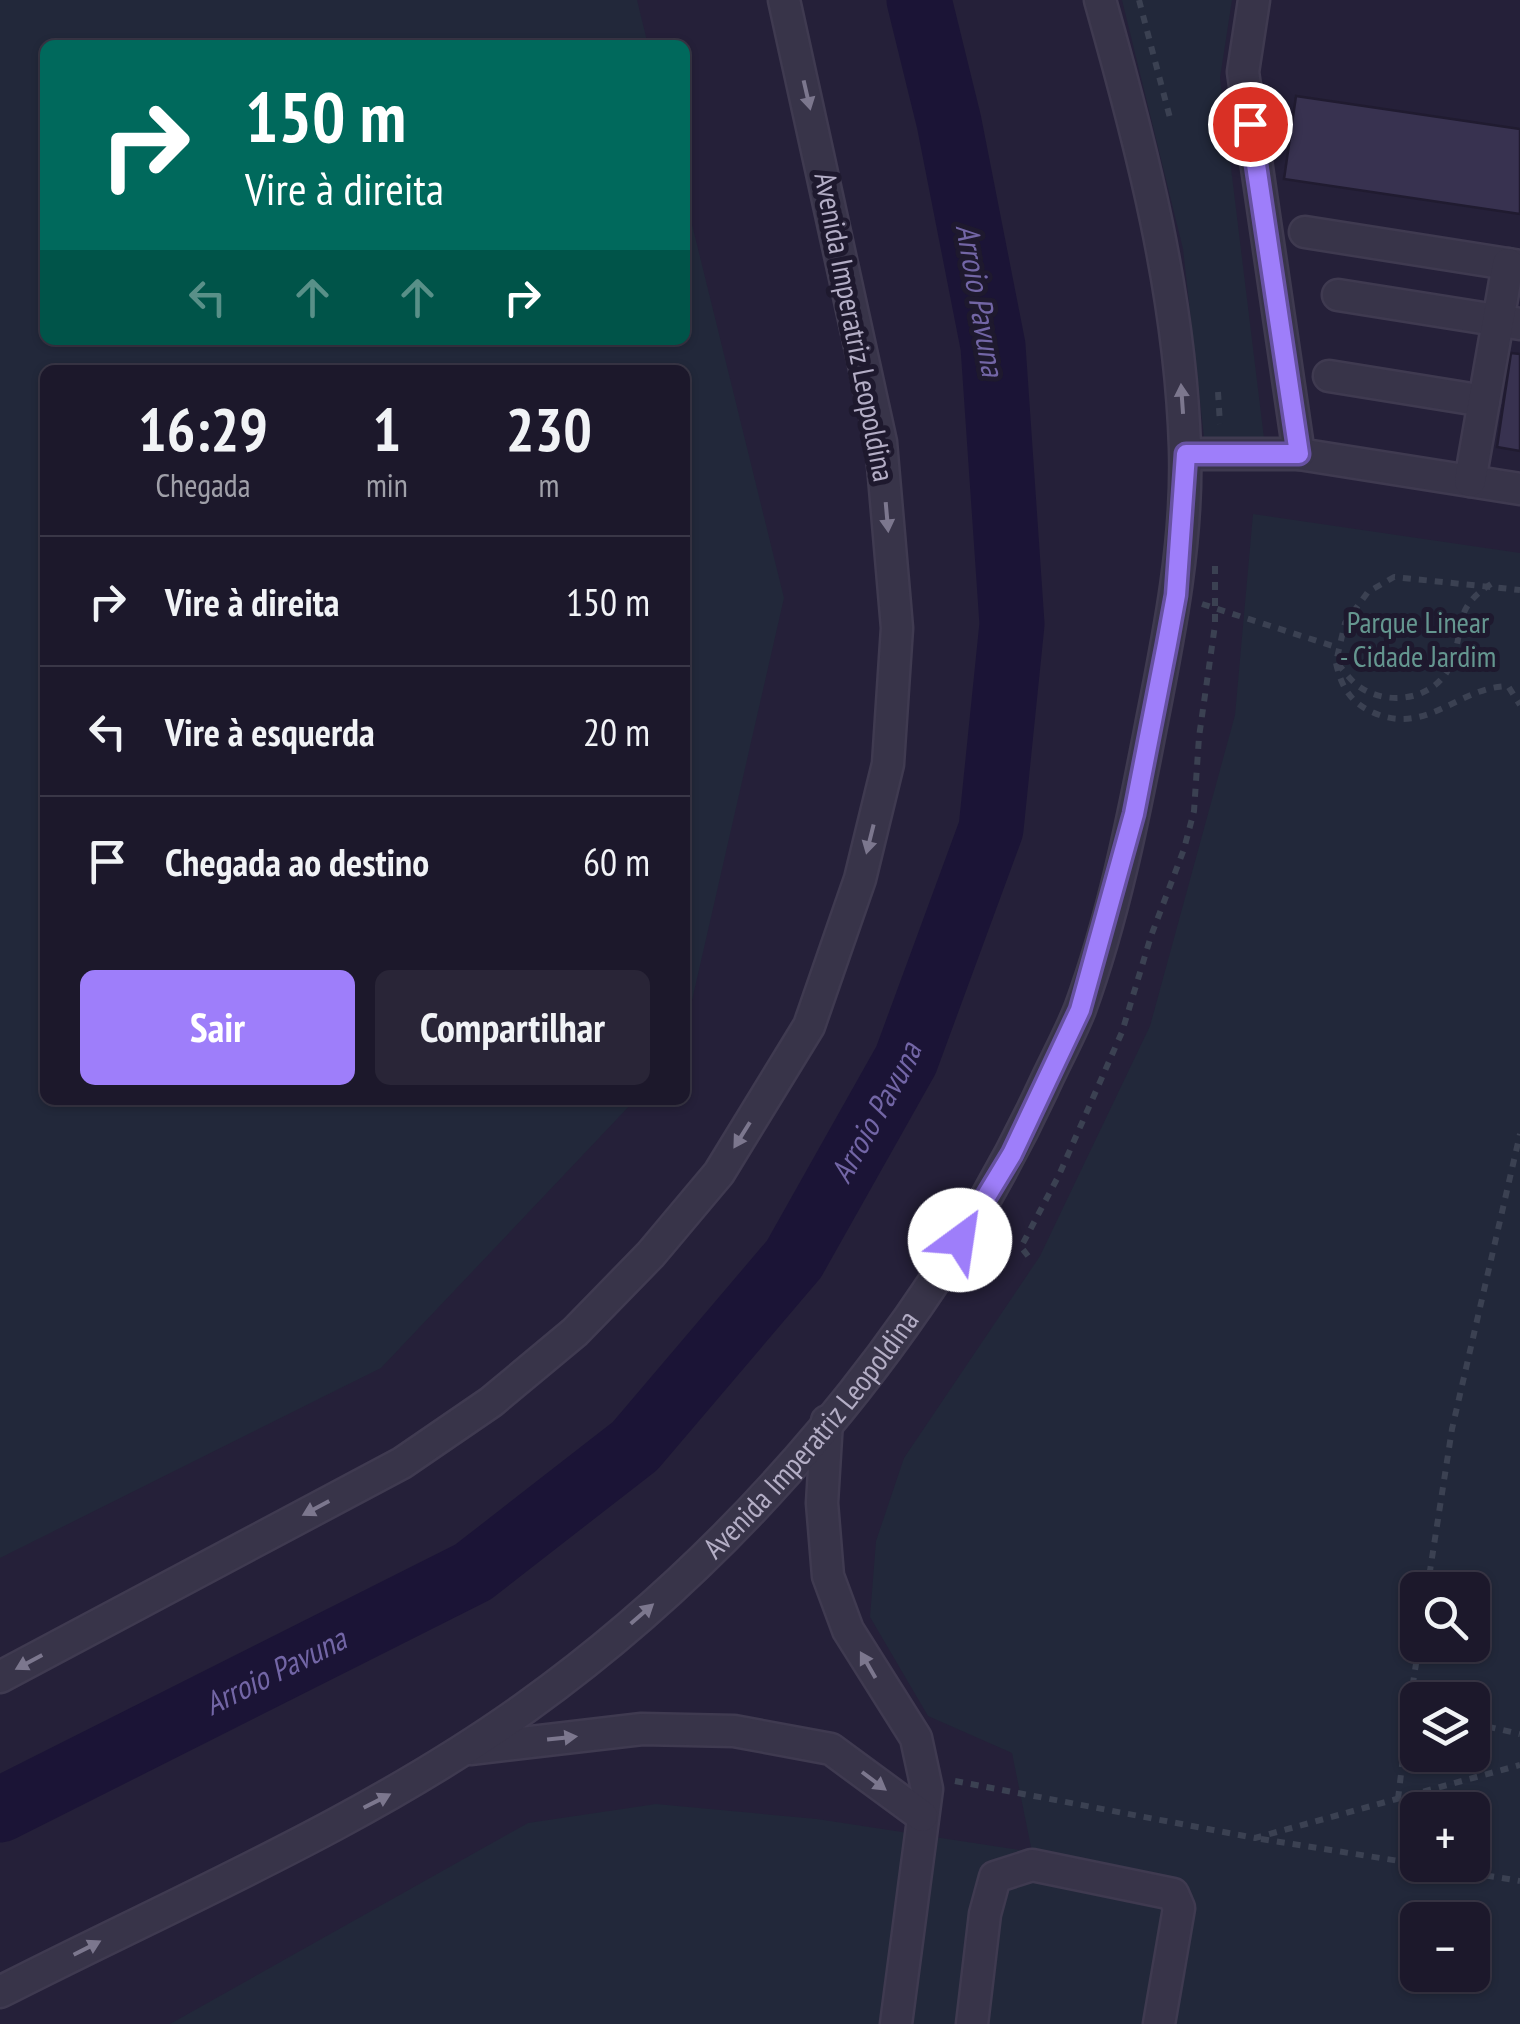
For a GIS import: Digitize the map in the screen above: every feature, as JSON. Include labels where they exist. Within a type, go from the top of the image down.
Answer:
[{"type":"street","name":"Avenida Imperatriz Leopoldina","points":[[0,1677],[402,1462],[490,1402],[576,1332],[651,1254],[718,1172],[808,1026],[860,879],[888,764],[897,628],[880,442],[784,0]]},
{"type":"street","name":"Avenida Imperatriz Leopoldina","points":[[0,1992],[402,1788],[528,1706],[650,1607],[738,1525],[827,1420],[925,1297],[1012,1154],[1080,1010],[1134,814],[1176,595],[1186,454],[1167,266],[1147,166],[1100,0]]},
{"type":"street","points":[[1254,0],[1243,72],[1299,454]]},
{"type":"street","points":[[1305,232],[1514,265],[1509,322],[1484,400],[1470,481]]},
{"type":"street","points":[[1338,295],[1509,322]]},
{"type":"street","points":[[1329,376],[1484,400]]},
{"type":"street","points":[[1186,454],[1299,454],[1520,488]]},
{"type":"street","points":[[827,1420],[822,1503],[828,1576],[848,1630],[916,1738],[924,1775],[896,2024]]},
{"type":"street","points":[[465,1749],[642,1729],[734,1732],[831,1749],[922,1816]]},
{"type":"street","points":[[972,2024],[985,1914],[995,1877],[1032,1866],[1173,1894],[1179,1908],[1160,2024]]},
{"type":"path","points":[[1520,590],[1394,576],[1368,592],[1345,623],[1336,662],[1341,685],[1360,706],[1386,718],[1415,720],[1440,713],[1487,686],[1508,686],[1520,705]]},
{"type":"path","points":[[1336,662],[1359,687],[1398,700],[1433,690],[1450,665],[1460,615],[1472,596],[1491,584]]},
{"type":"path","points":[[1176,595],[1339,648]]},
{"type":"path","points":[[1430,1572],[1452,1428],[1520,1134]]},
{"type":"path","points":[[1490,1727],[1520,1734]]},
{"type":"path","points":[[1255,1838],[1520,1766]]},
{"type":"path","points":[[1398,1799],[1402,1772]]},
{"type":"path","points":[[924,1775],[1255,1838],[1400,1861]]},
{"type":"path","points":[[1490,1876],[1520,1881]]},
{"type":"green space","points":[[0,0],[637,0],[647,40],[40,40],[40,345],[690,345],[690,216],[784,598],[690,1009],[690,365],[40,365],[40,1105],[630,1105],[381,1368],[0,1558]]},
{"type":"green space","points":[[1122,0],[1232,0],[1220,78],[1264,438],[1204,437],[1183,249]]},
{"type":"green space","name":"Parque Linear - Cidade Jardim","points":[[1253,514],[1520,553],[1520,2024],[170,2024],[528,1823],[656,1804],[817,1819],[1032,1852],[1012,1753],[928,1716],[870,1617],[876,1541],[904,1458],[1040,1256],[1150,1026],[1235,715]]},
{"type":"building","points":[[1296,96],[1520,129],[1520,214],[1284,179]]},
{"type":"building","points":[[1511,353],[1520,354],[1520,451],[1497,447]]},
{"type":"waterway","name":"Arroio Pavuna","points":[[0,1810],[473,1572],[635,1446],[794,1259],[906,1060],[991,829],[1012,624],[993,346],[949,122],[919,0]]},
{"type":"route","points":[[960,1240],[1012,1154],[1080,1010],[1134,814],[1167,644],[1176,595],[1186,454],[1299,454],[1250,124]]}]
